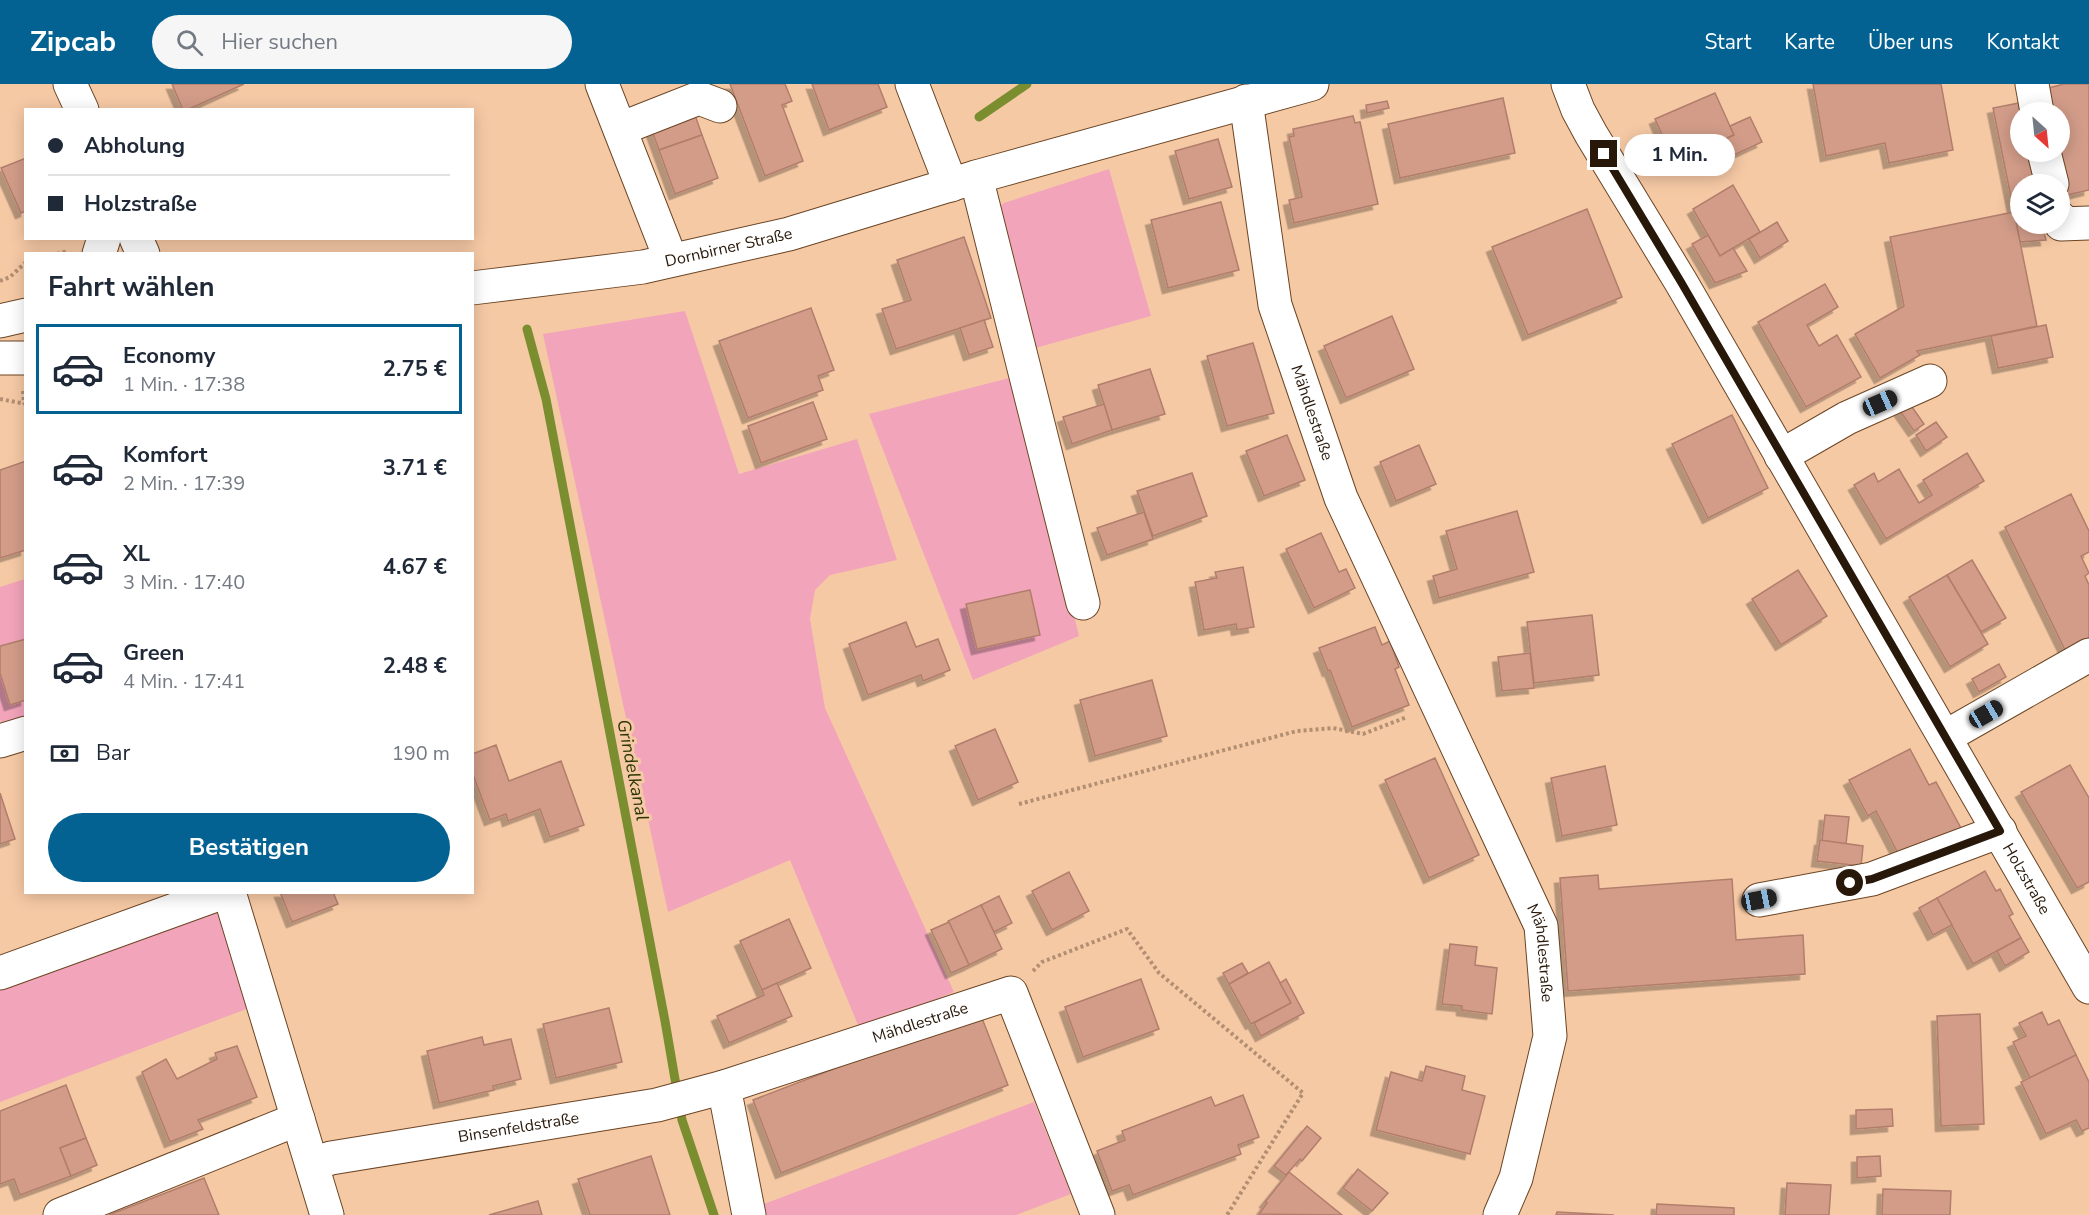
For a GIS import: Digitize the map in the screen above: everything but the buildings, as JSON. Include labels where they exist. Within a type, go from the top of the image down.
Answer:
[{"type":"street","points":[[70,84],[81,108]]},
{"type":"street","points":[[602,84],[671,260]]},
{"type":"street","points":[[912,84],[963,181],[1083,603]]},
{"type":"street","name":"Dornbirner Straße","points":[[474,288],[643,267],[789,234],[963,181],[1312,84]]},
{"type":"street","name":"Holzstraße","points":[[1568,84],[1578,110],[1681,282],[2089,987]]},
{"type":"street","points":[[2032,84],[2035,102]]},
{"type":"street","points":[[620,129],[699,98],[720,106]]},
{"type":"street","name":"Mähdlestraße","points":[[1246,101],[1275,305],[1341,498],[1541,926],[1550,1036],[1516,1178],[1500,1215]]},
{"type":"street","points":[[2070,224],[2089,223]]},
{"type":"street","points":[[0,321],[24,315]]},
{"type":"street","points":[[0,357],[24,358]]},
{"type":"street","points":[[1781,456],[1847,418],[1930,381]]},
{"type":"street","points":[[1945,737],[2089,655]]},
{"type":"street","points":[[0,741],[24,734]]},
{"type":"street","points":[[1759,900],[1872,879],[2000,831]]},
{"type":"street","points":[[0,973],[218,894]]},
{"type":"street","points":[[230,894],[327,1215]]},
{"type":"street","points":[[1011,993],[1098,1215]]},
{"type":"street","name":"Mähdlestraße","points":[[716,1089],[1011,993]]},
{"type":"street","points":[[716,1089],[749,1215]]},
{"type":"street","name":"Binsenfeldstraße","points":[[312,1164],[331,1158],[387,1148],[657,1105],[716,1089]]},
{"type":"street","points":[[60,1215],[298,1119]]},
{"type":"path","points":[[0,281],[10,277],[24,264]]},
{"type":"path","points":[[0,399],[24,404]]},
{"type":"path","points":[[1019,804],[1297,731],[1333,728],[1363,734],[1438,705]]},
{"type":"path","points":[[1011,993],[1042,962],[1127,929],[1159,973],[1303,1093],[1227,1215]]},
{"type":"shaded area","points":[[1109,169],[1151,316],[1028,350],[999,207],[1004,203]]},
{"type":"shaded area","points":[[685,311],[739,474],[857,439],[897,560],[830,575],[815,590],[810,619],[825,708],[954,992],[860,1030],[790,860],[668,912],[543,334]]},
{"type":"shaded area","points":[[1017,376],[1079,636],[973,680],[869,414]]},
{"type":"shaded area","points":[[24,579],[24,639],[0,646],[0,587]]},
{"type":"shaded area","points":[[0,673],[10,705],[24,700],[24,723],[3,730],[0,719]]},
{"type":"shaded area","points":[[211,909],[218,914],[249,1008],[0,1102],[0,982]]},
{"type":"shaded area","points":[[1034,1102],[1071,1194],[1016,1215],[762,1215],[759,1206]]},
{"type":"waterway","name":"Grindelkanal","points":[[979,117],[1027,84]]},
{"type":"waterway","name":"Grindelkanal","points":[[527,329],[546,399],[682,1120],[714,1215]]},
{"type":"route","points":[[1604,154],[1681,282],[2000,831],[1872,879],[1850,883]]}]
